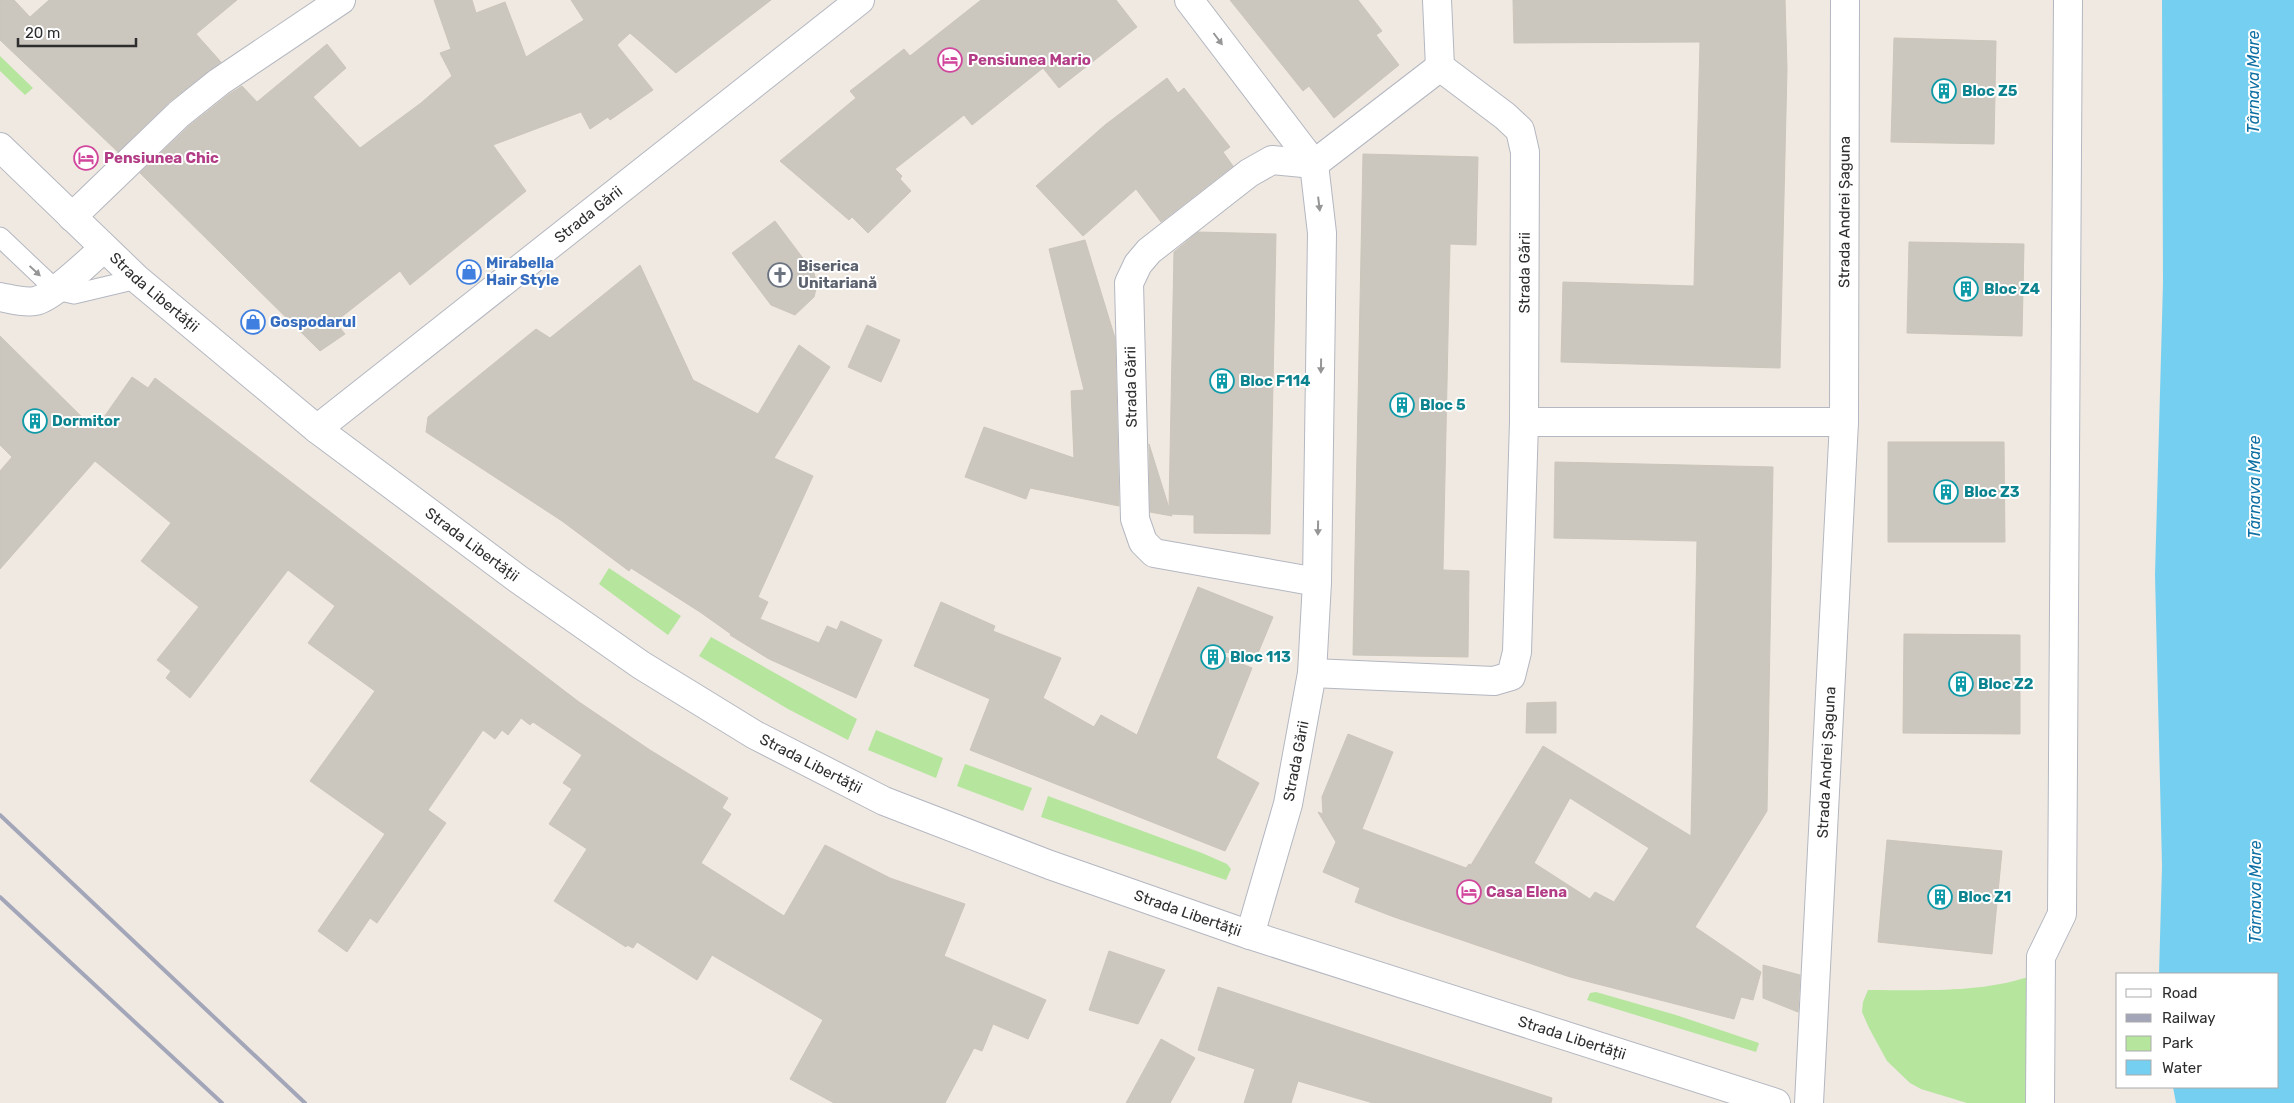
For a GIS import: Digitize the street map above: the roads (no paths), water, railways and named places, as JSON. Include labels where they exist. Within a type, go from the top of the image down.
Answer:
[{"type":"street","points":[[72,217],[179,114],[218,82],[341,0]]},
{"type":"street","name":"Strada Gării","points":[[317,429],[860,0]]},
{"type":"street","points":[[1189,0],[1314,164],[1440,67],[1437,0]]},
{"type":"street","name":"Strada Andrei Șaguna","points":[[1809,1103],[1844,422],[1845,0]]},
{"type":"street","points":[[2040,1103],[2041,957],[2062,914],[2068,0]]},
{"type":"street","name":"Strada Gării","points":[[1312,673],[1494,681],[1511,676],[1517,652],[1524,422],[1525,152],[1520,130],[1505,116],[1440,67]]},
{"type":"street","name":"Strada Libertății","points":[[0,146],[137,279],[317,429],[518,579],[641,665],[755,736],[884,801],[1050,865],[1250,935],[1776,1103]]},
{"type":"street","name":"Strada Gării","points":[[1250,935],[1288,804],[1312,673],[1318,582],[1322,233],[1314,164],[1272,160],[1249,173],[1149,251],[1138,264],[1129,283],[1134,519],[1143,542],[1154,552],[1318,582]]},
{"type":"street","points":[[0,297],[20,301],[36,301],[56,290],[104,248]]},
{"type":"street","points":[[1524,422],[1844,422]]},
{"type":"lane","points":[[0,237],[56,290],[74,294],[137,279]]},
{"type":"water","name":"Târnava Mare","points":[[2162,0],[2294,0],[2294,1103],[2176,1103],[2173,1088],[2279,1088],[2279,973],[2159,973],[2162,866],[2155,575],[2163,283]]},
{"type":"railway","points":[[0,815],[305,1103]]},
{"type":"railway","points":[[0,897],[222,1103]]},
{"type":"place","name":"Pensiunea Mario","points":[[950,60]]},
{"type":"place","name":"Bloc Z5","points":[[1944,91]]},
{"type":"place","name":"Pensiunea Chic","points":[[86,158]]},
{"type":"place","name":"Mirabella Hair Style","points":[[469,272]]},
{"type":"place","name":"Biserica Unitariană","points":[[780,275]]},
{"type":"place","name":"Bloc Z4","points":[[1966,289]]},
{"type":"place","name":"Gospodarul","points":[[253,322]]},
{"type":"place","name":"Bloc F114","points":[[1222,381]]},
{"type":"place","name":"Bloc 5","points":[[1402,405]]},
{"type":"place","name":"Dormitor","points":[[35,421]]},
{"type":"place","name":"Bloc Z3","points":[[1946,492]]},
{"type":"place","name":"Bloc 113","points":[[1213,657]]},
{"type":"place","name":"Bloc Z2","points":[[1961,684]]},
{"type":"place","name":"Casa Elena","points":[[1469,892]]},
{"type":"place","name":"Bloc Z1","points":[[1940,897]]}]
